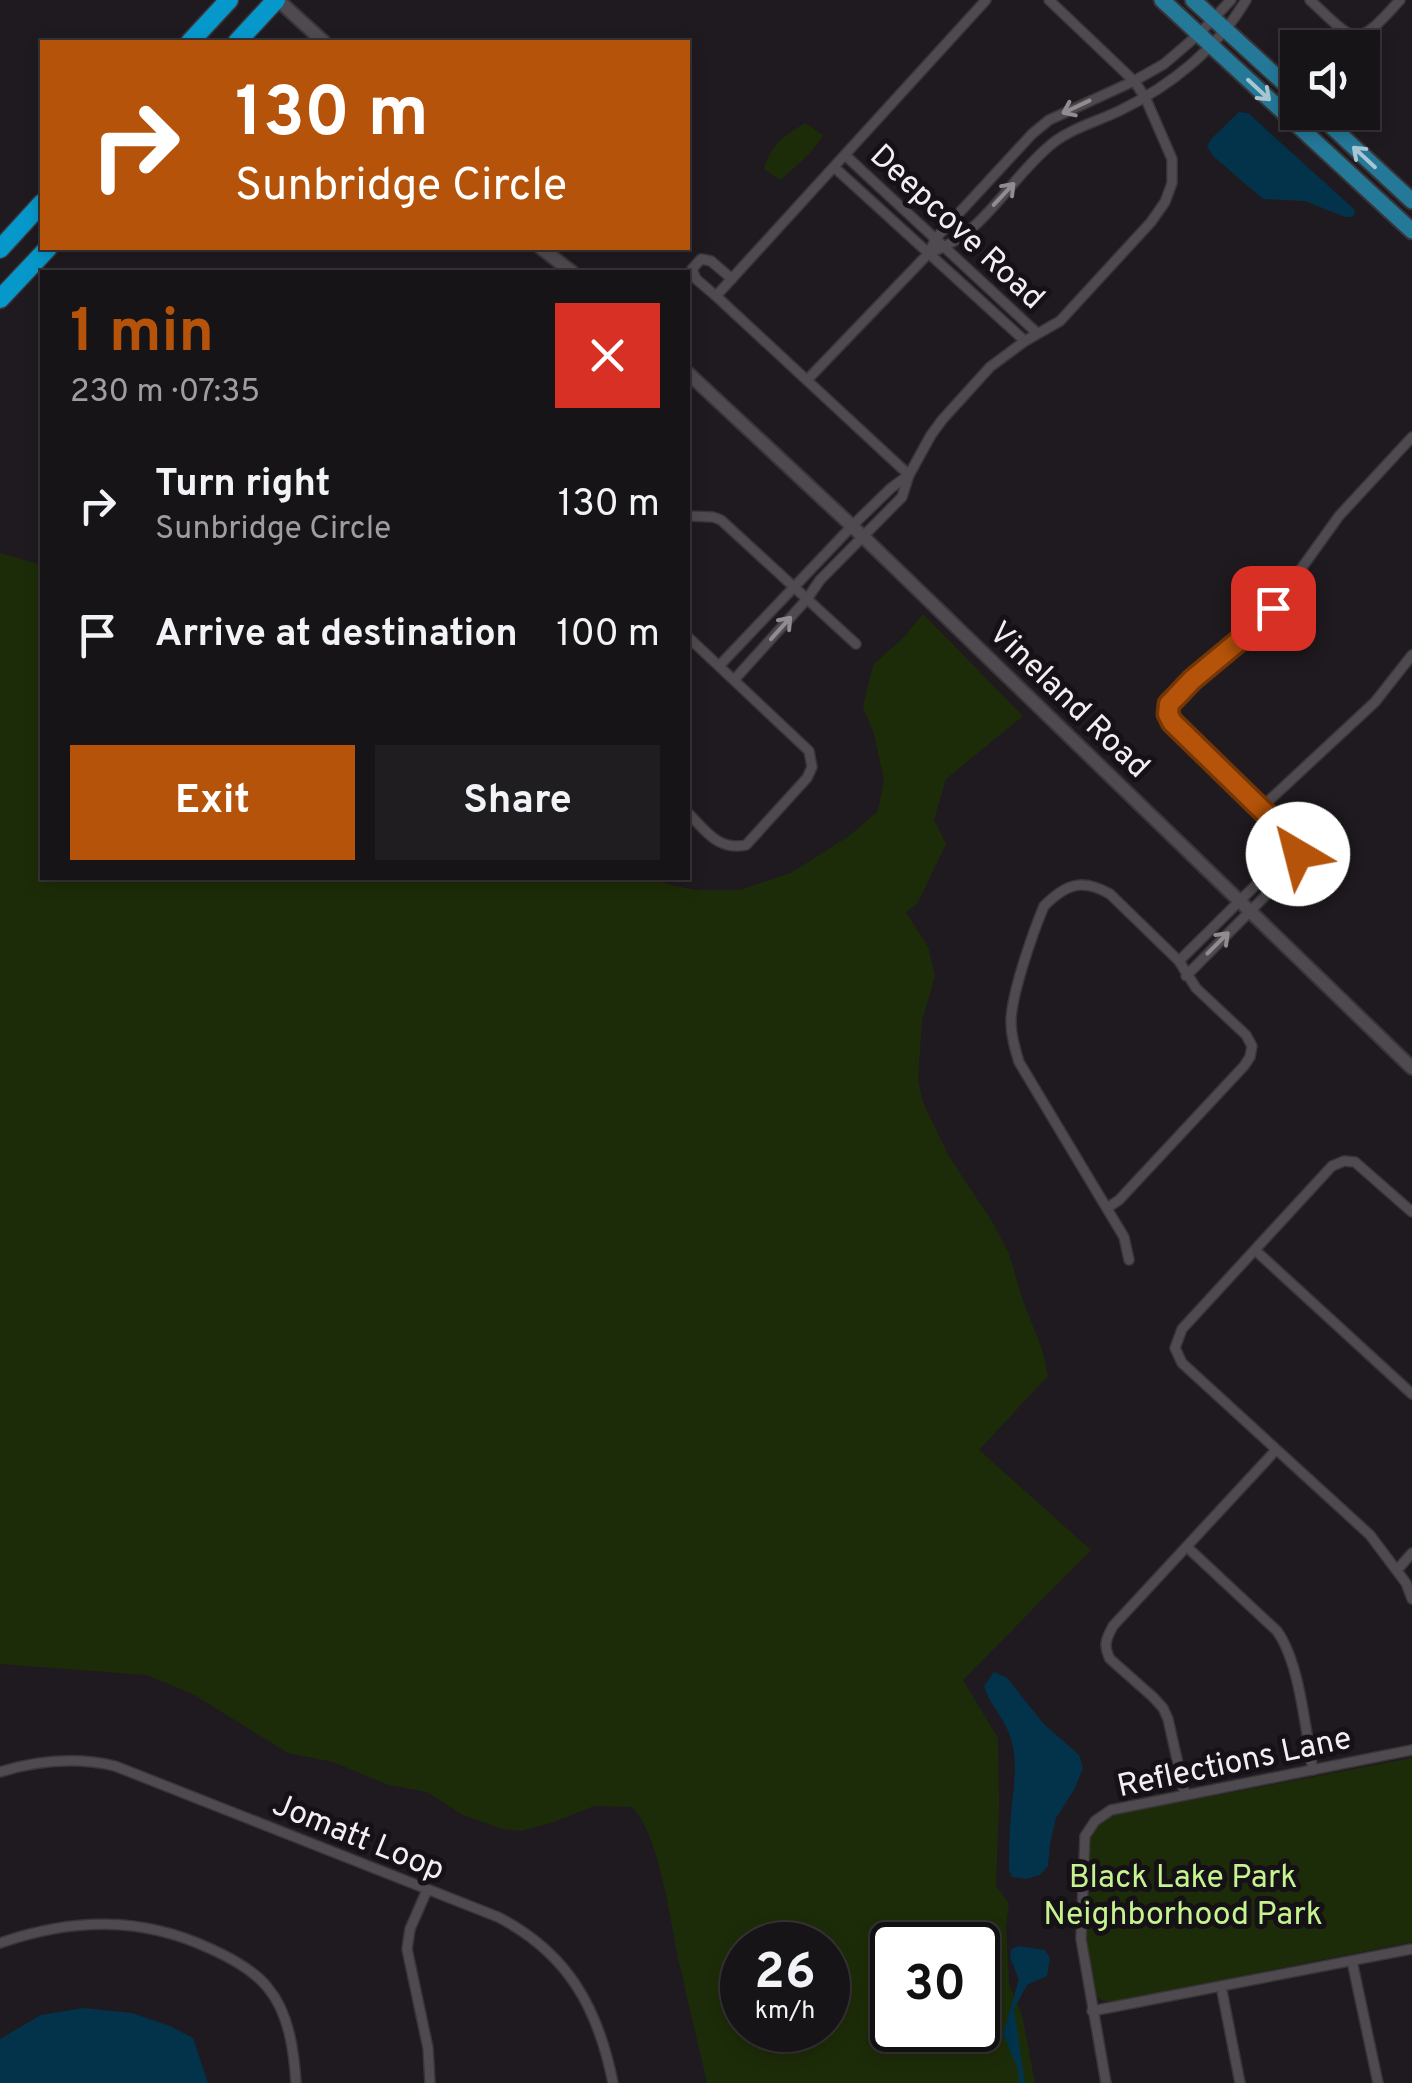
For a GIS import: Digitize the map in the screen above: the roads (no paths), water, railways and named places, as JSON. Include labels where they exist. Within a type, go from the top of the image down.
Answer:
[{"type":"highway","points":[[192,40],[230,0]]},
{"type":"highway","points":[[239,40],[277,0]]},
{"type":"highway","points":[[0,249],[40,205]]},
{"type":"highway","points":[[0,299],[46,250]]},
{"type":"main road","points":[[277,0],[322,40]]},
{"type":"main road","points":[[1162,0],[1412,231]]},
{"type":"main road","points":[[1193,0],[1280,80]]},
{"type":"main road","points":[[1335,130],[1412,201]]},
{"type":"main road","points":[[544,250],[569,270]]},
{"type":"main road","name":"Vineland Road","points":[[690,375],[852,526],[1412,1068]]},
{"type":"street","points":[[716,296],[986,0]]},
{"type":"street","points":[[734,680],[827,574],[902,497],[909,475],[942,420],[990,368],[1060,321],[1165,202],[1172,183],[1172,159],[1145,96],[1048,0]]},
{"type":"street","points":[[808,380],[929,253],[936,238],[1032,134],[1048,120],[1134,81],[1205,39],[1232,0]]},
{"type":"street","points":[[929,253],[966,236],[1048,147],[1174,78],[1205,39],[1246,0]]},
{"type":"street","points":[[1310,0],[1346,34],[1361,36],[1373,30],[1400,0]]},
{"type":"street","points":[[1164,64],[1174,78]]},
{"type":"street","name":"Deepcove Road","points":[[845,154],[1037,333]]},
{"type":"street","name":"Deepcove Road","points":[[834,167],[1026,341]]},
{"type":"street","points":[[732,278],[711,261],[701,259],[692,269],[693,275],[909,475]]},
{"type":"street","points":[[1178,961],[1287,874],[1298,854],[1291,838],[1172,722],[1169,704],[1273,608],[1339,516],[1412,437]]},
{"type":"street","points":[[719,666],[852,526],[909,475]]},
{"type":"street","points":[[884,495],[894,505]]},
{"type":"street","points":[[690,516],[720,520],[856,644]]},
{"type":"street","points":[[817,564],[827,574]]},
{"type":"street","points":[[690,639],[809,752],[812,767],[807,778],[746,845],[722,845],[690,815]]},
{"type":"street","points":[[1262,808],[1375,702],[1412,655]]},
{"type":"street","points":[[1186,976],[1277,864],[1291,838]]},
{"type":"street","points":[[1277,864],[1287,874]]},
{"type":"street","points":[[1107,1208],[1119,1200],[1244,1066],[1252,1046],[1246,1035],[1196,988],[1178,961],[1110,894],[1084,884],[1056,894],[1044,906],[1012,1004],[1012,1042],[1020,1062],[1107,1208],[1124,1236],[1129,1260]]},
{"type":"street","points":[[1410,1206],[1355,1162],[1344,1160],[1332,1166],[1182,1329],[1176,1348],[1182,1363],[1370,1535],[1406,1583],[1412,1599]]},
{"type":"street","points":[[1255,1250],[1412,1394]]},
{"type":"street","points":[[1185,1795],[1164,1708],[1110,1658],[1105,1649],[1106,1638],[1276,1450]]},
{"type":"street","points":[[1187,1547],[1277,1630],[1284,1641],[1292,1660],[1314,1770]]},
{"type":"street","points":[[1397,1570],[1412,1553]]},
{"type":"street","name":"Reflections Lane","points":[[1106,2083],[1081,1939],[1085,1836],[1096,1821],[1111,1810],[1412,1750]]},
{"type":"street","name":"Jomatt Loop","points":[[0,1772],[28,1763],[67,1760],[116,1766],[523,1930],[559,1962],[592,2010],[612,2083]]},
{"type":"street","points":[[427,1890],[410,1929],[407,1950],[428,2048],[430,2083]]},
{"type":"street","points":[[0,1943],[50,1928],[110,1924],[190,1939],[234,1960],[267,1986],[282,2009],[288,2029],[296,2083]]},
{"type":"street","points":[[1092,2012],[1412,1949]]},
{"type":"street","points":[[1352,1961],[1378,2083]]},
{"type":"street","points":[[1221,1986],[1240,2083]]},
{"type":"water","points":[[1239,112],[1248,113],[1354,209],[1352,217],[1305,201],[1263,199],[1213,156],[1207,146],[1211,139]]},
{"type":"water","points":[[994,1672],[1007,1678],[1043,1723],[1079,1755],[1083,1768],[1056,1818],[1048,1866],[1040,1875],[1026,1879],[1012,1877],[1009,1870],[1015,1761],[1010,1735],[984,1686]]},
{"type":"water","points":[[1019,1946],[1045,1950],[1050,1958],[1047,1976],[1027,1985],[1014,2009],[1025,2083],[1019,2083],[1018,2070],[1003,2034],[1019,1979],[1010,1958],[1011,1949]]},
{"type":"water","points":[[83,2008],[132,2013],[193,2038],[208,2083],[0,2083],[0,2039],[41,2015]]},
{"type":"park label","name":"Black Lake Park Neighborhood Park","points":[[1183,1894]]}]
